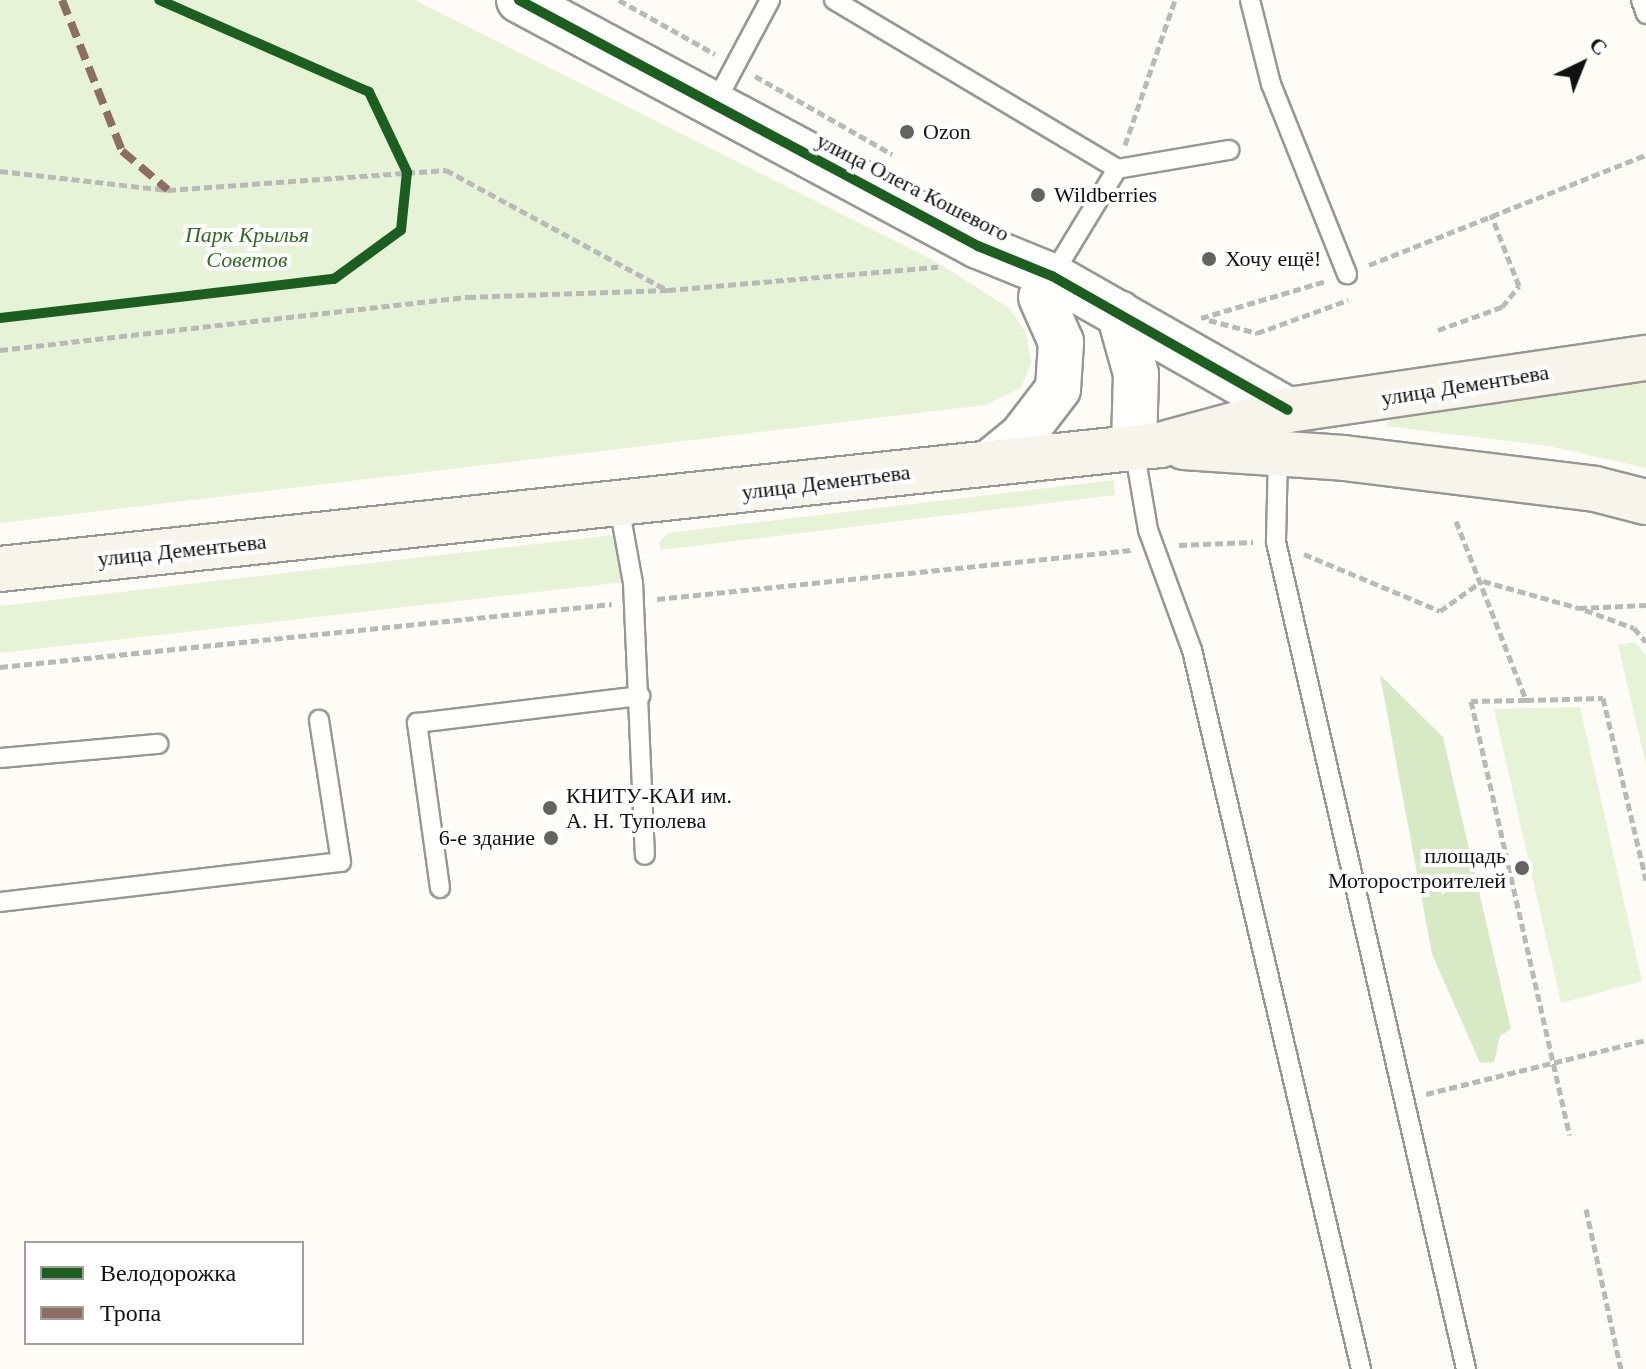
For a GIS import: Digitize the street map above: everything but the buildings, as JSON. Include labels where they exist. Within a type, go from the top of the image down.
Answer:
[{"type":"main road","name":"улица Дементьева","points":[[0,569],[619,506],[1147,446],[1239,420],[1288,410],[1646,358]]},
{"type":"main road","points":[[1278,453],[1288,410]]},
{"type":"main road","name":"улица Олега Кошевого","points":[[1239,420],[1278,453]]},
{"type":"main road","points":[[1147,446],[1278,453],[1595,489],[1646,502]]},
{"type":"street","name":"улица Олега Кошевого","points":[[519,0],[714,105],[965,256],[1046,287],[1125,332],[1288,410]]},
{"type":"street","points":[[989,463],[1022,436],[1058,389],[1061,342],[1046,287]]},
{"type":"street","name":"улица Олега Кошевого","points":[[1125,332],[1239,420]]},
{"type":"street","points":[[1125,332],[1147,446]]},
{"type":"lane","points":[[714,105],[770,0]]},
{"type":"lane","points":[[834,0],[1117,169],[1229,150]]},
{"type":"lane","points":[[1250,0],[1271,84],[1347,274]]},
{"type":"lane","points":[[1641,0],[1646,14]]},
{"type":"lane","points":[[1046,287],[1117,169]]},
{"type":"lane","points":[[1147,446],[1154,548],[1192,650],[1361,1369]]},
{"type":"lane","points":[[1278,453],[1276,542],[1466,1369]]},
{"type":"lane","points":[[619,506],[634,602],[645,855]]},
{"type":"lane","points":[[440,888],[417,723],[640,696]]},
{"type":"lane","points":[[0,902],[341,862],[319,720]]},
{"type":"lane","points":[[0,758],[158,744]]},
{"type":"path","points":[[1117,169],[1175,0]]},
{"type":"path","points":[[1348,300],[1257,333],[1200,318],[1347,274],[1491,214],[1646,155]]},
{"type":"path","points":[[401,159],[407,172],[405,187]]},
{"type":"path","points":[[0,171],[168,190],[446,170],[668,290]]},
{"type":"path","points":[[1438,330],[1502,307],[1519,286],[1491,214]]},
{"type":"path","points":[[0,350],[468,297],[668,290],[965,256]]},
{"type":"path","points":[[1456,521],[1526,700]]},
{"type":"path","points":[[0,667],[1154,548],[1276,542],[1440,611],[1482,581]]},
{"type":"path","points":[[1482,581],[1579,608],[1634,628],[1646,642]]},
{"type":"path","points":[[1579,608],[1646,605]]},
{"type":"path","points":[[1570,1135],[1471,701],[1603,698],[1646,880]]},
{"type":"path","points":[[1404,1099],[1646,1040]]},
{"type":"path","points":[[1586,1209],[1621,1369]]},
{"type":"green space","name":"Парк Крылья Советов","points":[[0,0],[415,0],[935,261],[1009,308],[1026,333],[1031,363],[1021,388],[985,405],[0,523]]},
{"type":"green space","points":[[1646,380],[1646,468],[1549,446],[1385,426],[1396,415]]},
{"type":"green space","points":[[1114,480],[1115,495],[661,550],[659,542],[668,533]]},
{"type":"green space","points":[[613,535],[625,582],[0,653],[0,606]]},
{"type":"green space","points":[[1635,642],[1646,655],[1646,765],[1618,645]]},
{"type":"green space","points":[[1380,675],[1443,737],[1511,1029],[1500,1036],[1494,1062],[1480,1063],[1432,954]]},
{"type":"green space","points":[[1580,707],[1642,981],[1561,1003],[1494,709]]},
{"type":"marked path","points":[[62,0],[122,151],[168,190]]},
{"type":"cycle path","points":[[0,318],[334,279],[401,230],[407,172],[369,92],[159,0]]},
{"type":"cycle path","points":[[519,0],[978,246],[1052,276],[1288,410]]},
{"type":"place","name":"Ozon","points":[[907,132]]},
{"type":"place","name":"Wildberries","points":[[1038,195]]},
{"type":"place","name":"Хочу ещё!","points":[[1209,259]]},
{"type":"place","name":"КНИТУ-КАИ им. А. Н. Туполева","points":[[550,808]]},
{"type":"place","name":"6-е здание","points":[[551,838]]},
{"type":"place","name":"площадь Моторостроителей","points":[[1522,868]]}]
